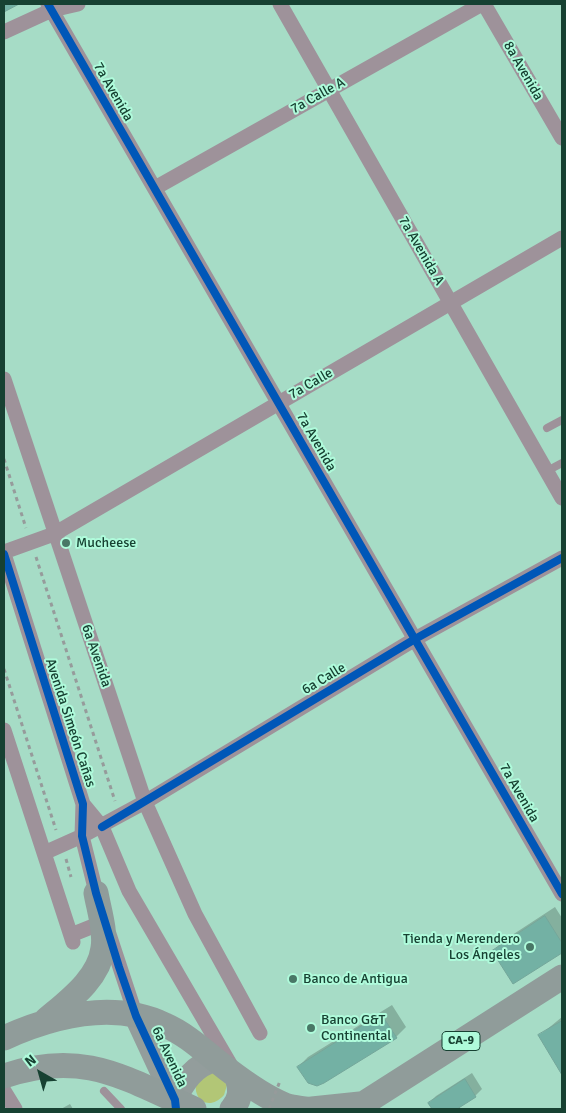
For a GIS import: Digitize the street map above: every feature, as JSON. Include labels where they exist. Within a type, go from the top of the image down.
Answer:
[{"type":"highway","points":[[42,1023],[85,985],[95,971],[103,949],[96,893]]},
{"type":"highway","name":"CA-9","points":[[312,1109],[357,1107],[562,977]]},
{"type":"highway","points":[[4,1038],[42,1023],[83,1013],[111,1012],[154,1020],[173,1029],[237,1076],[286,1106],[307,1109]]},
{"type":"highway","points":[[4,1076],[38,1066],[65,1064],[97,1068],[120,1075],[182,1106]]},
{"type":"highway","points":[[232,1109],[239,1097],[240,1089],[237,1076]]},
{"type":"main road","name":"6a Avenida","points":[[136,1016],[182,1106]]},
{"type":"main road","name":"6a Avenida","points":[[182,1106],[195,1070],[207,1062],[215,1060]]},
{"type":"street","points":[[4,32],[50,7],[78,4]]},
{"type":"street","name":"7a Avenida A","points":[[280,4],[562,498]]},
{"type":"street","name":"7a Calle A","points":[[155,188],[483,4]]},
{"type":"street","name":"8a Avenida","points":[[483,4],[562,138]]},
{"type":"street","name":"7a Avenida","points":[[50,7],[562,894]]},
{"type":"street","name":"7a Calle","points":[[4,553],[54,534],[562,238]]},
{"type":"street","name":"6a Avenida","points":[[4,379],[54,534],[145,802],[195,914],[260,1032]]},
{"type":"street","name":"Avenida Simeón Cañas","points":[[4,553],[83,804],[82,836],[96,893],[136,1016]]},
{"type":"street","name":"6a Calle","points":[[44,853],[102,826],[145,802],[415,639],[562,558]]},
{"type":"street","points":[[4,730],[72,938],[101,923]]},
{"type":"street","name":"Avenida Simeón Cañas","points":[[83,804],[102,826],[129,891],[237,1076]]},
{"type":"street","points":[[4,1092],[15,1109]]},
{"type":"lane","points":[[547,428],[562,420]]},
{"type":"lane","points":[[547,471],[562,463]]},
{"type":"lane","points":[[104,1091],[121,1109]]},
{"type":"path","points":[[4,459],[121,815]]},
{"type":"path","points":[[4,668],[73,883]]},
{"type":"path","points":[[269,1109],[280,1081]]},
{"type":"green space","points":[[218,1072],[227,1085],[224,1095],[212,1103],[206,1103],[198,1096],[196,1091],[198,1076]]},
{"type":"building","points":[[4,4],[19,4],[4,12]]},
{"type":"building","name":"Tienda y Merendero Los Ángeles","points":[[545,916],[562,943],[562,953],[513,984],[492,951]]},
{"type":"building","points":[[381,1014],[397,1038],[324,1083],[317,1086],[308,1083],[297,1067]]},
{"type":"building","points":[[562,1021],[562,1075],[538,1035]]},
{"type":"building","points":[[465,1079],[476,1097],[457,1109],[432,1109],[428,1103]]},
{"type":"cycle path","points":[[48,4],[562,894]]},
{"type":"cycle path","points":[[4,554],[83,804],[82,836],[96,893],[136,1016],[175,1100],[176,1109]]},
{"type":"cycle path","points":[[102,827],[415,639],[562,558]]},
{"type":"place","name":"Mucheese","points":[[66,543]]},
{"type":"place","name":"Tienda y Merendero Los Ángeles","points":[[530,947]]},
{"type":"place","name":"Banco de Antigua","points":[[293,979]]},
{"type":"place","name":"Banco G&T Continental","points":[[311,1028]]}]
